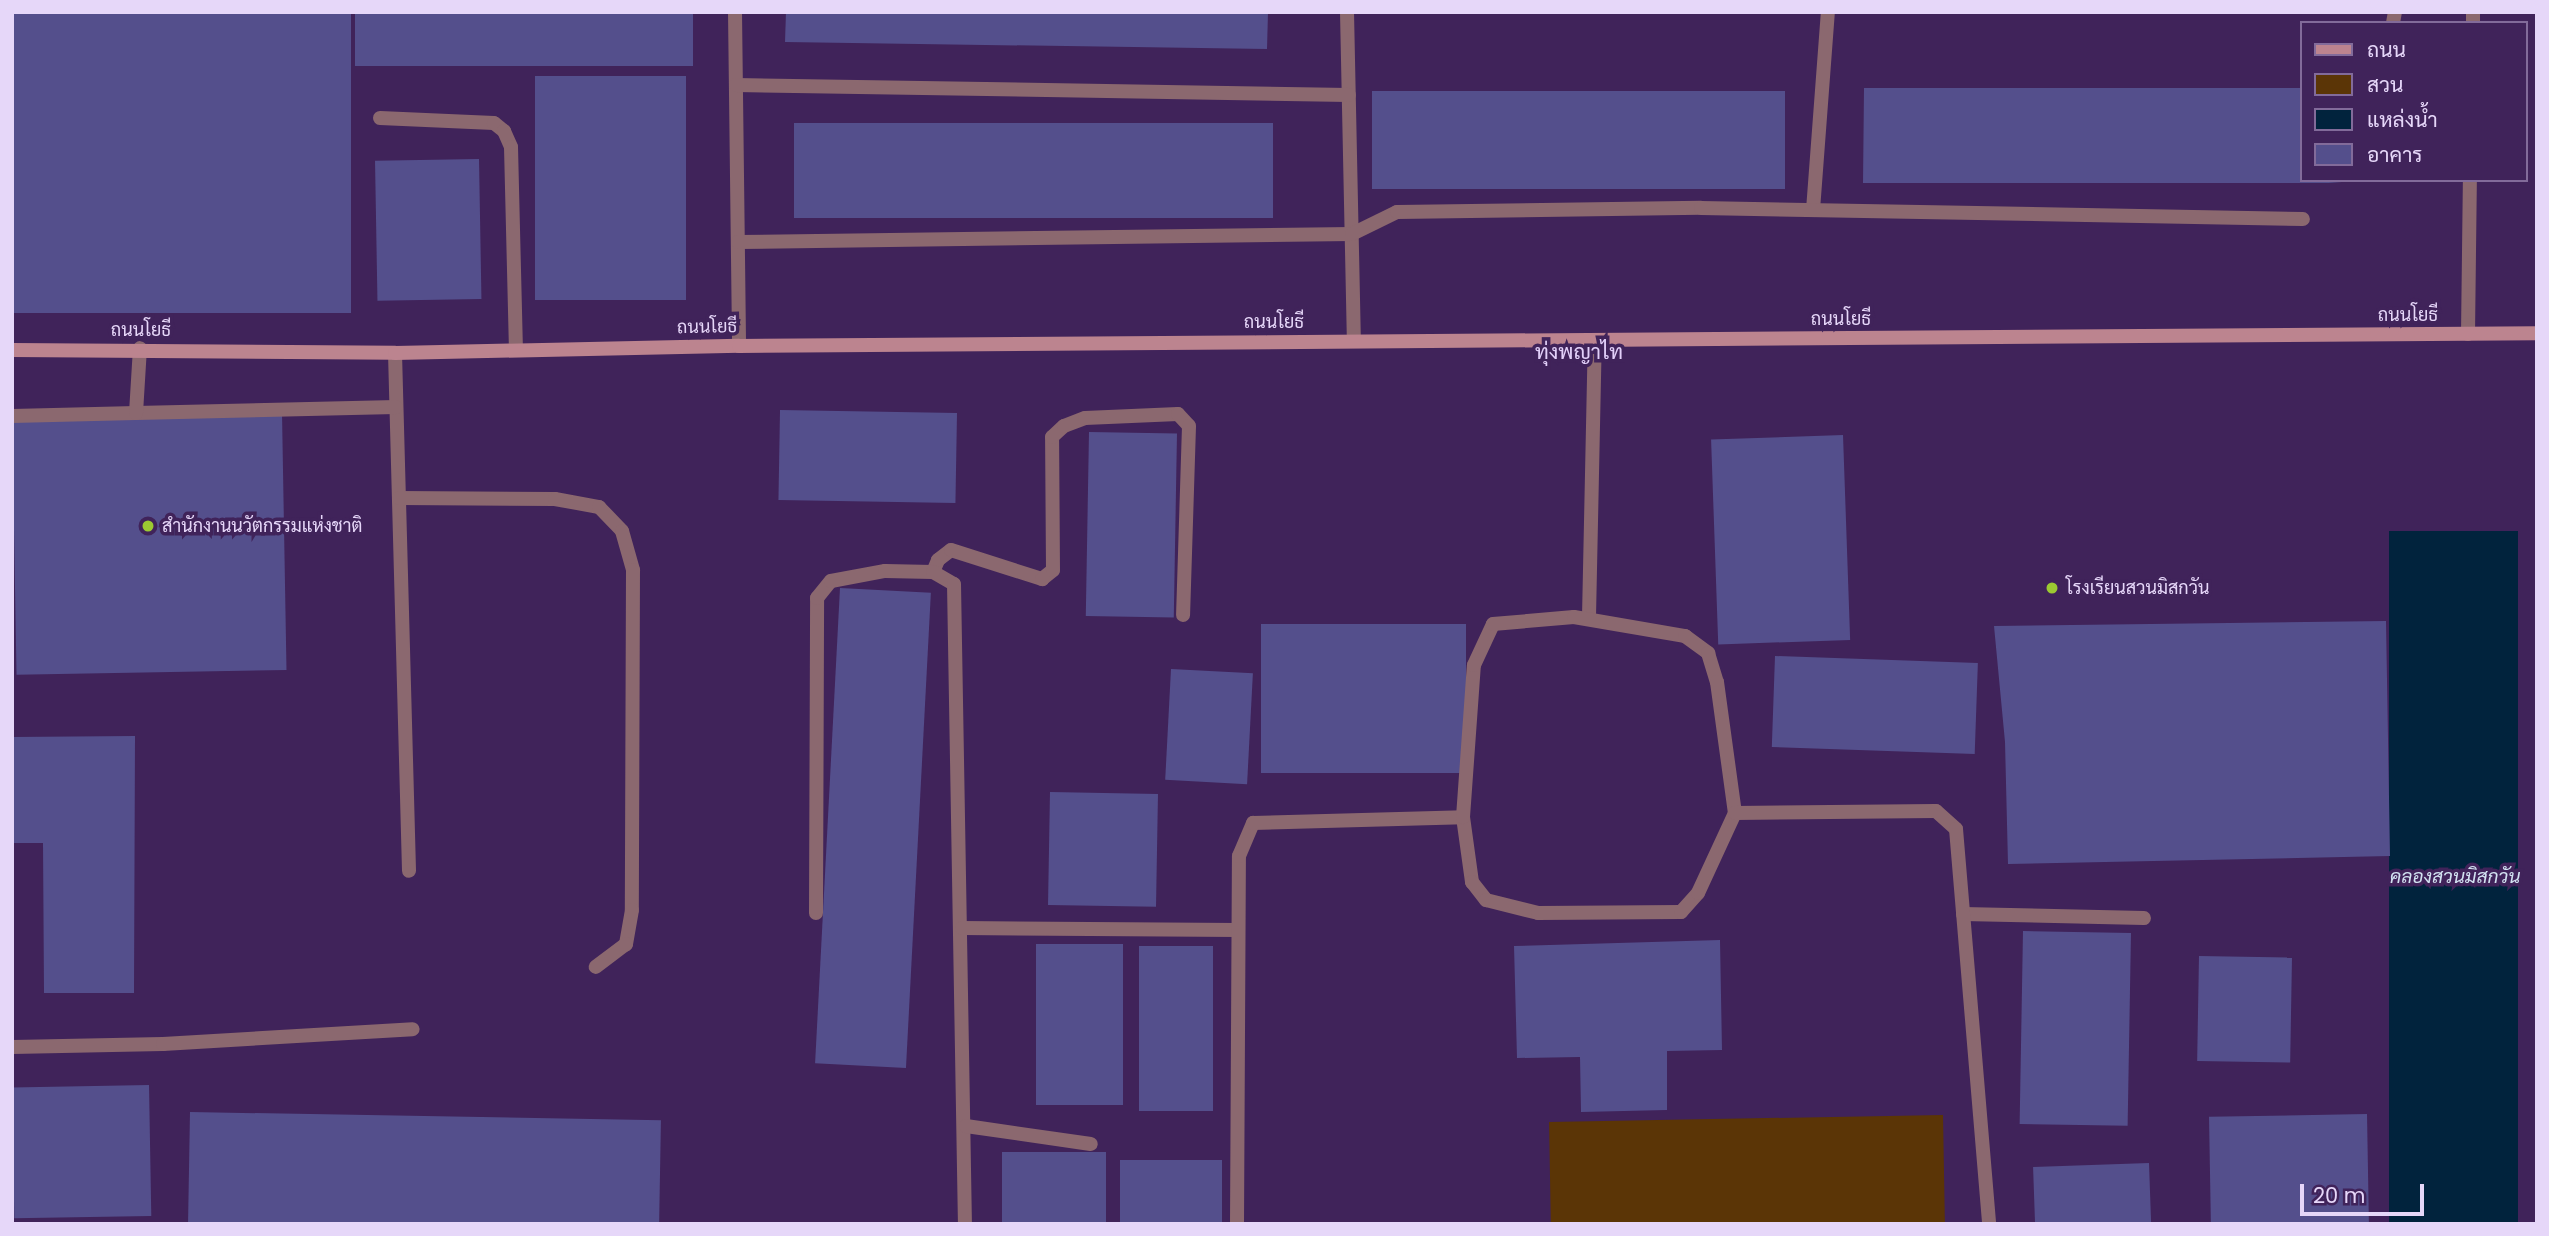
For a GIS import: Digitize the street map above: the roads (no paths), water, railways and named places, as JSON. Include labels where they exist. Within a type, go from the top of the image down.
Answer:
[{"type":"street","points":[[735,12],[739,346]]},
{"type":"street","points":[[1347,12],[1354,341]]},
{"type":"street","points":[[1813,210],[1828,12]]},
{"type":"street","points":[[736,85],[1349,95]]},
{"type":"street","points":[[380,118],[494,123],[504,131],[512,147],[516,350]]},
{"type":"street","points":[[2468,334],[2470,182]]},
{"type":"street","points":[[738,242],[1352,234],[1397,212],[1813,210],[2303,219]]},
{"type":"street","name":"ถนนโยธี","points":[[12,350],[140,348],[395,353],[739,346],[2537,333]]},
{"type":"street","points":[[1589,617],[1595,340]]},
{"type":"street","points":[[136,413],[140,348]]},
{"type":"street","points":[[395,353],[409,871]]},
{"type":"street","points":[[12,416],[396,407]]},
{"type":"street","points":[[933,572],[938,560],[951,550],[1042,579],[1053,570],[1052,438],[1064,426],[1085,418],[1178,414],[1189,426],[1183,615]]},
{"type":"street","points":[[399,498],[555,499],[600,507],[622,530],[632,570],[632,910],[626,944],[596,967]]},
{"type":"street","points":[[816,913],[817,598],[831,581],[885,571],[933,572],[954,584],[966,1126],[965,1224]]},
{"type":"street","points":[[1589,617],[1685,636],[1708,653],[1717,682],[1735,813],[1698,893],[1681,912],[1538,913],[1486,900],[1472,882],[1463,817],[1475,665],[1493,624],[1589,617]]},
{"type":"street","points":[[1735,813],[1936,811],[1956,829],[1989,1224]]},
{"type":"street","points":[[1237,1224],[1239,856],[1253,823],[1463,817]]},
{"type":"street","points":[[1963,914],[2144,918]]},
{"type":"street","points":[[962,929],[1238,930]]},
{"type":"street","points":[[12,1047],[163,1044],[413,1028]]},
{"type":"street","points":[[966,1126],[1091,1144]]},
{"type":"water","name":"คลองสวนมิสกวัน","points":[[2389,531],[2518,531],[2518,1224],[2389,1224]]},
{"type":"place","name":"สำนักงานนวัตกรรมแห่งชาติ","points":[[148,526]]},
{"type":"place","name":"โรงเรียนสวนมิสกวัน","points":[[2052,588]]},
{"type":"district","name":"ทุ่งพญาไท","points":[[1579,352]]}]
